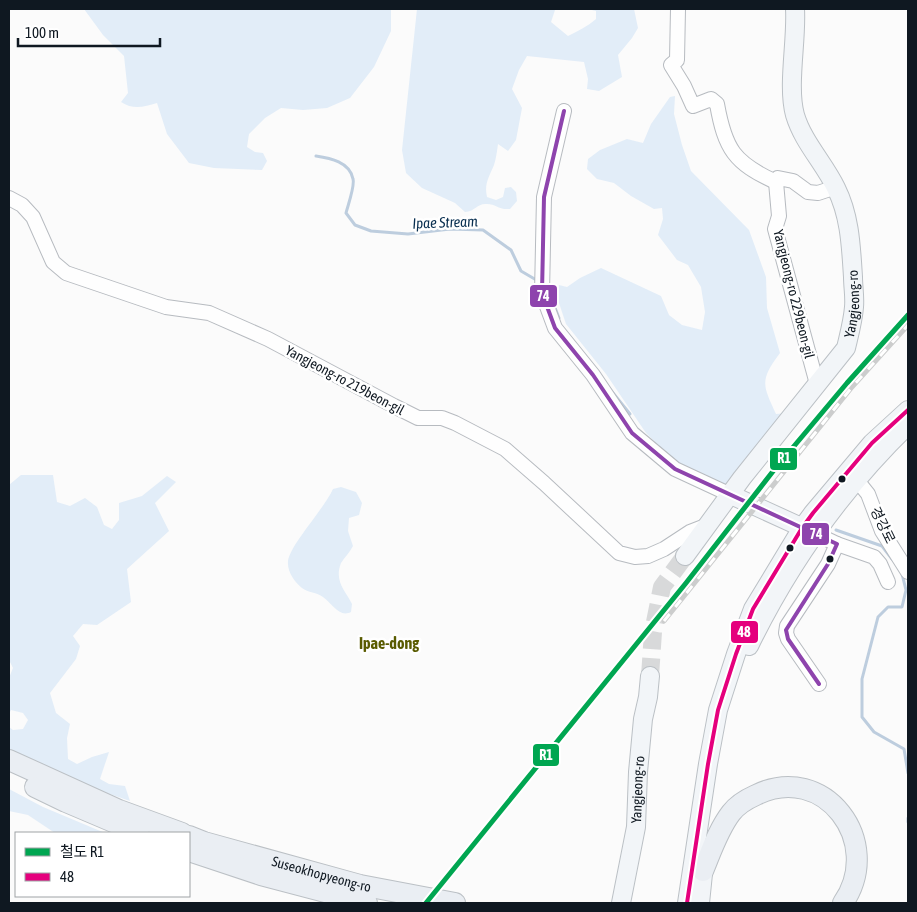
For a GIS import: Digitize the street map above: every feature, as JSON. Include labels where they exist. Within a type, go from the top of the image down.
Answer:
[{"type":"highway","points":[[9,760],[119,810],[179,832]]},
{"type":"highway","points":[[9,773],[66,802],[138,832]]},
{"type":"highway","points":[[703,871],[719,834],[732,812],[742,803],[763,791],[786,787],[800,788],[828,800],[839,810],[850,826],[855,841],[857,859],[855,876],[843,903]]},
{"type":"highway","name":"Suseokhopyeong-ro","points":[[190,836],[358,896]]},
{"type":"highway","name":"Suseokhopyeong-ro","points":[[190,851],[262,876],[358,896],[455,903]]},
{"type":"main road","name":"Yangjeong-ro","points":[[684,556],[742,478],[846,348],[854,306],[850,235],[845,212],[836,187],[801,132],[795,113],[792,95],[796,24],[795,9]]},
{"type":"main road","points":[[700,903],[719,753],[734,690],[750,645],[809,531],[840,479],[872,443],[908,410]]},
{"type":"main road","points":[[687,903],[718,710],[753,609],[809,531],[908,425]]},
{"type":"main road","points":[[731,495],[809,531]]},
{"type":"main road","name":"Yangjeong-ro","points":[[621,903],[636,827],[638,772],[650,676]]},
{"type":"street","points":[[678,9],[677,60],[671,65],[684,86],[693,106],[711,99],[717,104],[724,137],[736,156],[754,172],[776,182],[778,178],[793,181],[808,192],[818,193],[836,187]]},
{"type":"street","points":[[564,110],[544,197],[542,284],[555,328],[593,375],[632,433],[675,469],[731,495]]},
{"type":"street","name":"Yangjeong-ro 229beon-gil","points":[[776,182],[779,216],[775,229],[817,384]]},
{"type":"street","name":"Yangjeong-ro 219beon-gil","points":[[9,198],[22,205],[33,217],[53,262],[66,273],[166,307],[209,313],[268,339],[418,418],[442,418],[455,423],[505,450],[544,483],[619,554],[635,557],[648,556],[664,549],[690,532],[708,526]]},
{"type":"street","name":"경강로","points":[[856,479],[868,494],[882,531],[908,572]]},
{"type":"street","name":"경강로","points":[[809,531],[836,544],[874,557],[880,564],[888,582]]},
{"type":"street","points":[[819,684],[788,639],[786,630],[828,564],[836,544]]},
{"type":"shaded area","points":[[84,9],[391,9],[391,31],[374,67],[350,98],[327,108],[303,110],[281,108],[265,118],[249,134],[247,147],[255,152],[263,153],[267,161],[262,170],[214,168],[189,163],[167,134],[157,103],[143,107],[134,107],[121,102],[128,93],[124,56],[103,35]]},
{"type":"shaded area","points":[[417,9],[558,9],[555,10],[551,22],[568,36],[596,19],[596,11],[588,9],[634,9],[638,28],[618,55],[622,77],[599,91],[587,89],[588,79],[584,62],[527,56],[512,89],[522,108],[516,140],[508,151],[498,144],[495,163],[486,188],[487,197],[496,200],[503,197],[505,188],[511,187],[516,192],[517,201],[510,209],[484,204],[465,212],[455,203],[422,188],[406,173],[402,150]]},
{"type":"shaded area","points":[[675,96],[674,114],[691,171],[749,230],[766,277],[767,308],[780,353],[769,370],[765,383],[768,396],[776,414],[787,413],[725,488],[708,477],[679,466],[646,433],[606,374],[566,324],[557,297],[559,285],[567,287],[580,278],[601,268],[661,296],[669,315],[682,325],[702,330],[705,312],[701,287],[688,265],[677,260],[658,235],[663,219],[662,208],[654,209],[631,196],[614,183],[597,179],[587,169],[588,159],[600,150],[627,139],[643,143],[651,124],[670,97]]},
{"type":"shaded area","points":[[21,475],[53,475],[57,502],[70,506],[85,498],[97,507],[104,525],[112,529],[119,520],[119,503],[142,496],[167,476],[176,482],[155,503],[169,531],[127,569],[131,602],[97,625],[83,624],[73,636],[80,646],[76,659],[50,693],[56,713],[70,724],[67,738],[68,759],[77,764],[109,752],[100,779],[109,784],[125,786],[130,801],[75,782],[9,751],[9,727],[13,730],[23,729],[28,720],[23,713],[11,710],[9,714],[9,678],[13,668],[9,660],[9,485]]},
{"type":"shaded area","points":[[341,487],[356,492],[362,503],[359,515],[349,518],[348,531],[353,546],[339,569],[341,585],[352,604],[351,612],[347,613],[336,609],[321,595],[302,588],[292,576],[288,565],[290,554],[301,536],[333,489]]},
{"type":"shaded area","points":[[9,789],[43,807],[103,832],[54,832],[28,815],[9,811]]},
{"type":"waterway","name":"Ipae Stream","points":[[316,156],[339,162],[351,173],[353,186],[346,213],[355,225],[371,231],[408,234],[450,229],[483,230],[511,250],[521,271],[538,281]]},
{"type":"waterway","name":"Ipae Stream","points":[[547,287],[559,318]]},
{"type":"waterway","name":"Ipae Stream","points":[[609,388],[630,414]]},
{"type":"waterway","name":"Ipae Stream","points":[[836,530],[882,546],[892,559]]},
{"type":"waterway","name":"Ipae Stream","points":[[902,574],[906,590],[902,607],[888,607],[878,617],[862,679],[862,717],[874,732],[904,749],[908,773]]},
{"type":"tunnel","points":[[650,676],[653,632],[662,587],[685,556]]},
{"type":"railway","points":[[664,621],[852,387],[908,325]]},
{"type":"rail line","name":"R1","points":[[426,903],[686,583],[774,470],[847,383],[908,315]]},
{"type":"transit line","name":"74","points":[[564,111],[544,197],[542,293],[555,328],[593,375],[632,433],[675,469],[837,544],[828,564],[786,630],[788,639],[819,684]]},
{"type":"transit line","name":"48","points":[[687,903],[718,710],[753,609],[813,513],[872,443],[908,410]]},
{"type":"district","name":"Ipae-dong","points":[[389,643]]}]
